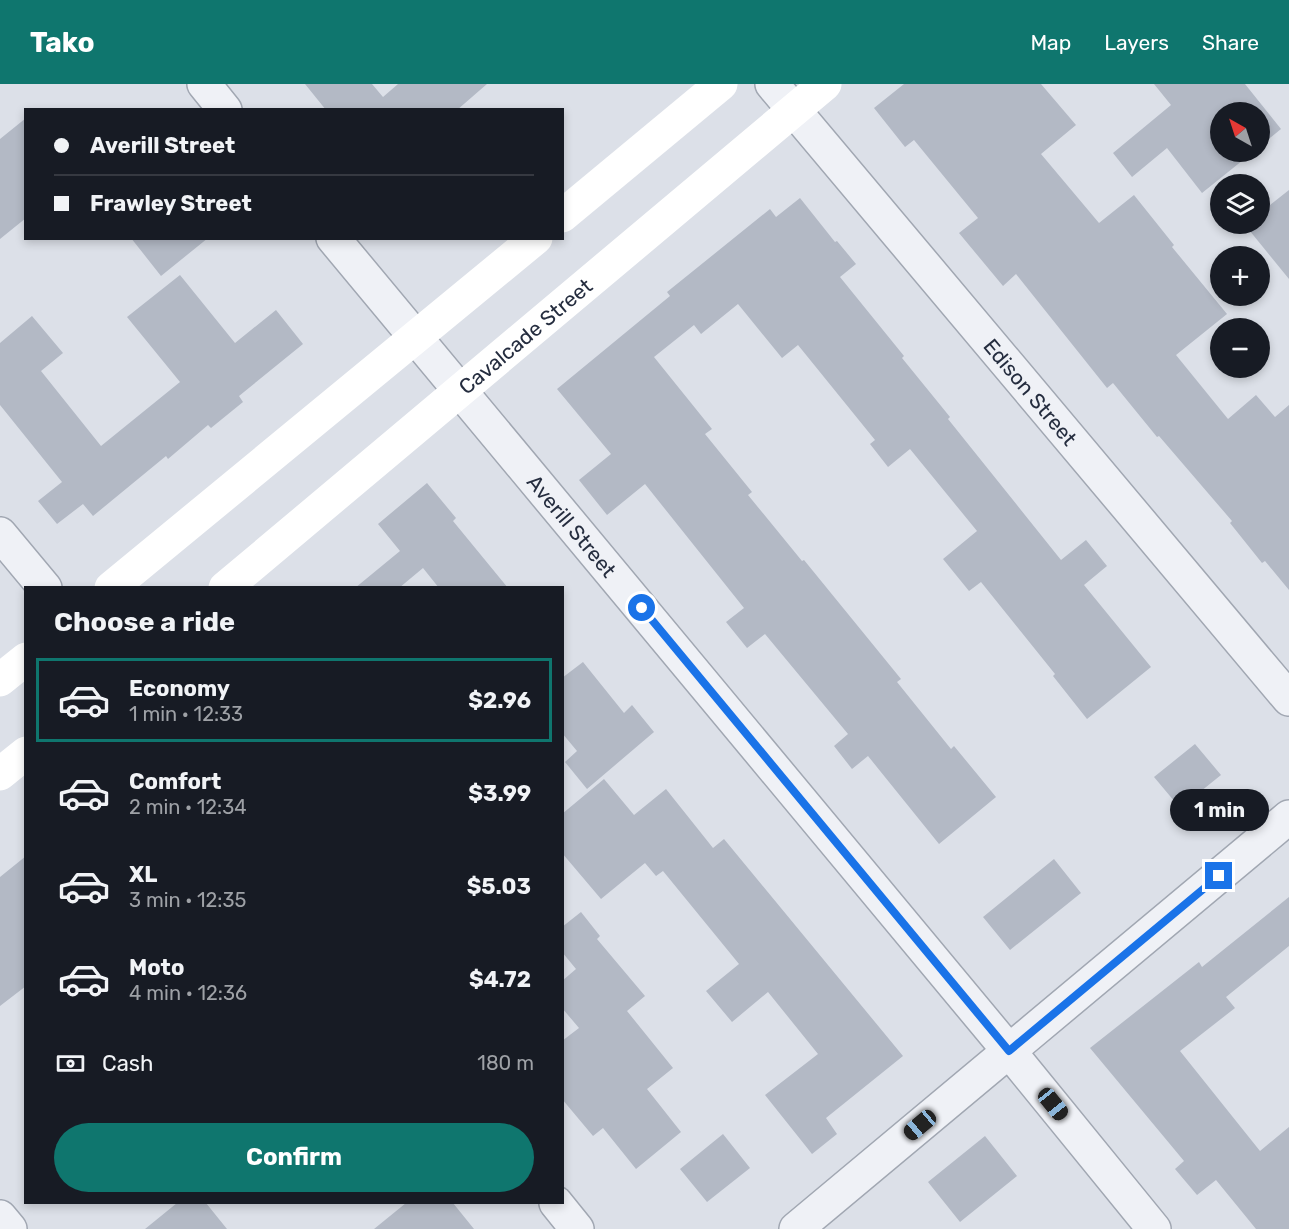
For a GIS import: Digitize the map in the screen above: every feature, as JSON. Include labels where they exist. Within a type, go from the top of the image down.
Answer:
[{"type":"main road","points":[[564,214],[721,84]]},
{"type":"main road","name":"Cavalcade Street","points":[[227,586],[825,84]]},
{"type":"main road","points":[[113,586],[534,240]]},
{"type":"main road","points":[[0,681],[24,661]]},
{"type":"main road","points":[[0,774],[24,755]]},
{"type":"street","points":[[204,84],[223,108]]},
{"type":"street","name":"Edison Street","points":[[772,84],[1289,699]]},
{"type":"street","name":"Averill Street","points":[[335,240],[1009,1051],[1154,1229]]},
{"type":"street","points":[[0,534],[43,586]]},
{"type":"street","points":[[796,1229],[1289,817]]},
{"type":"street","points":[[557,1204],[577,1229]]},
{"type":"street","points":[[0,1217],[10,1229]]},
{"type":"building","points":[[305,84],[372,84],[383,97],[398,84],[487,84],[459,108],[324,108]]},
{"type":"building","points":[[904,84],[1041,84],[1076,125],[1041,154],[1099,223],[1134,195],[1210,293],[1210,306],[1220,306],[1227,314],[1222,318],[1210,318],[1210,328],[1176,355],[1228,419],[1256,395],[1275,417],[1289,405],[1289,590],[1265,561],[1262,563],[1230,523],[1232,521],[1159,436],[1157,437],[1113,383],[1107,388],[1016,274],[1003,286],[959,233],[978,218],[914,140],[905,147],[874,108]]},
{"type":"building","points":[[1154,84],[1245,84],[1259,102],[1210,102],[1210,162],[1241,162],[1226,174],[1210,174],[1210,187],[1202,193],[1167,148],[1132,177],[1113,153],[1171,105]]},
{"type":"building","points":[[1270,115],[1281,129],[1270,138]]},
{"type":"building","points":[[24,120],[24,220],[0,239],[0,139]]},
{"type":"building","points":[[1289,190],[1289,279],[1270,256],[1270,246],[1262,246],[1252,234],[1270,234],[1270,205]]},
{"type":"building","points":[[800,198],[856,264],[840,277],[904,356],[902,358],[950,417],[948,419],[1061,560],[1086,540],[1107,566],[1084,585],[1151,667],[1087,719],[1053,676],[1055,674],[981,582],[969,591],[943,559],[977,531],[910,449],[888,467],[870,444],[875,440],[798,345],[782,358],[738,304],[701,334],[694,325],[654,357],[712,429],[705,434],[752,492],[748,495],[901,679],[897,682],[951,749],[954,746],[996,797],[939,844],[868,756],[852,769],[834,746],[848,734],[765,634],[747,648],[726,622],[744,608],[645,484],[607,515],[579,480],[611,454],[557,389],[670,296],[667,292],[770,209],[776,217]]},
{"type":"building","points":[[133,240],[206,240],[161,276]]},
{"type":"building","points":[[180,275],[235,343],[276,310],[303,344],[239,396],[243,402],[211,428],[208,425],[168,459],[166,456],[93,516],[83,504],[57,524],[38,501],[62,482],[0,405],[0,343],[32,316],[63,353],[41,371],[101,446],[180,382],[127,317]]},
{"type":"building","points":[[427,483],[456,518],[453,521],[506,586],[437,586],[423,568],[401,586],[357,586],[400,551],[378,524]]},
{"type":"building","points":[[583,662],[624,713],[632,705],[654,732],[587,789],[565,762],[577,751],[564,735],[564,676]]},
{"type":"building","points":[[1195,744],[1221,775],[1180,808],[1154,777]]},
{"type":"building","points":[[604,779],[634,815],[666,789],[713,848],[724,839],[903,1056],[826,1118],[837,1134],[812,1154],[765,1095],[818,1054],[768,992],[732,1022],[706,991],[739,964],[663,871],[656,876],[645,863],[601,899],[564,855],[564,812]]},
{"type":"building","points":[[24,858],[24,988],[0,1006],[0,877]]},
{"type":"building","points":[[1054,859],[1081,893],[1010,950],[983,917]]},
{"type":"building","points":[[1289,897],[1289,946],[1226,997],[1235,1008],[1180,1051],[1260,1151],[1289,1127],[1289,1229],[1256,1229],[1216,1180],[1197,1195],[1175,1169],[1184,1161],[1090,1048],[1199,962],[1202,967]]},
{"type":"building","points":[[581,912],[600,936],[597,939],[645,996],[627,1011],[673,1068],[647,1089],[681,1132],[636,1169],[603,1128],[593,1136],[564,1101],[564,1039],[579,1028],[564,1010],[564,979],[576,969],[564,954],[564,925]]},
{"type":"building","points":[[723,1134],[750,1168],[707,1202],[680,1169]]},
{"type":"building","points":[[985,1136],[1017,1176],[960,1222],[928,1182]]},
{"type":"building","points":[[176,1204],[207,1204],[227,1229],[145,1229]]},
{"type":"building","points":[[405,1204],[454,1204],[474,1229],[374,1229]]},
{"type":"route","points":[[642,608],[1009,1051],[1219,876]]}]
